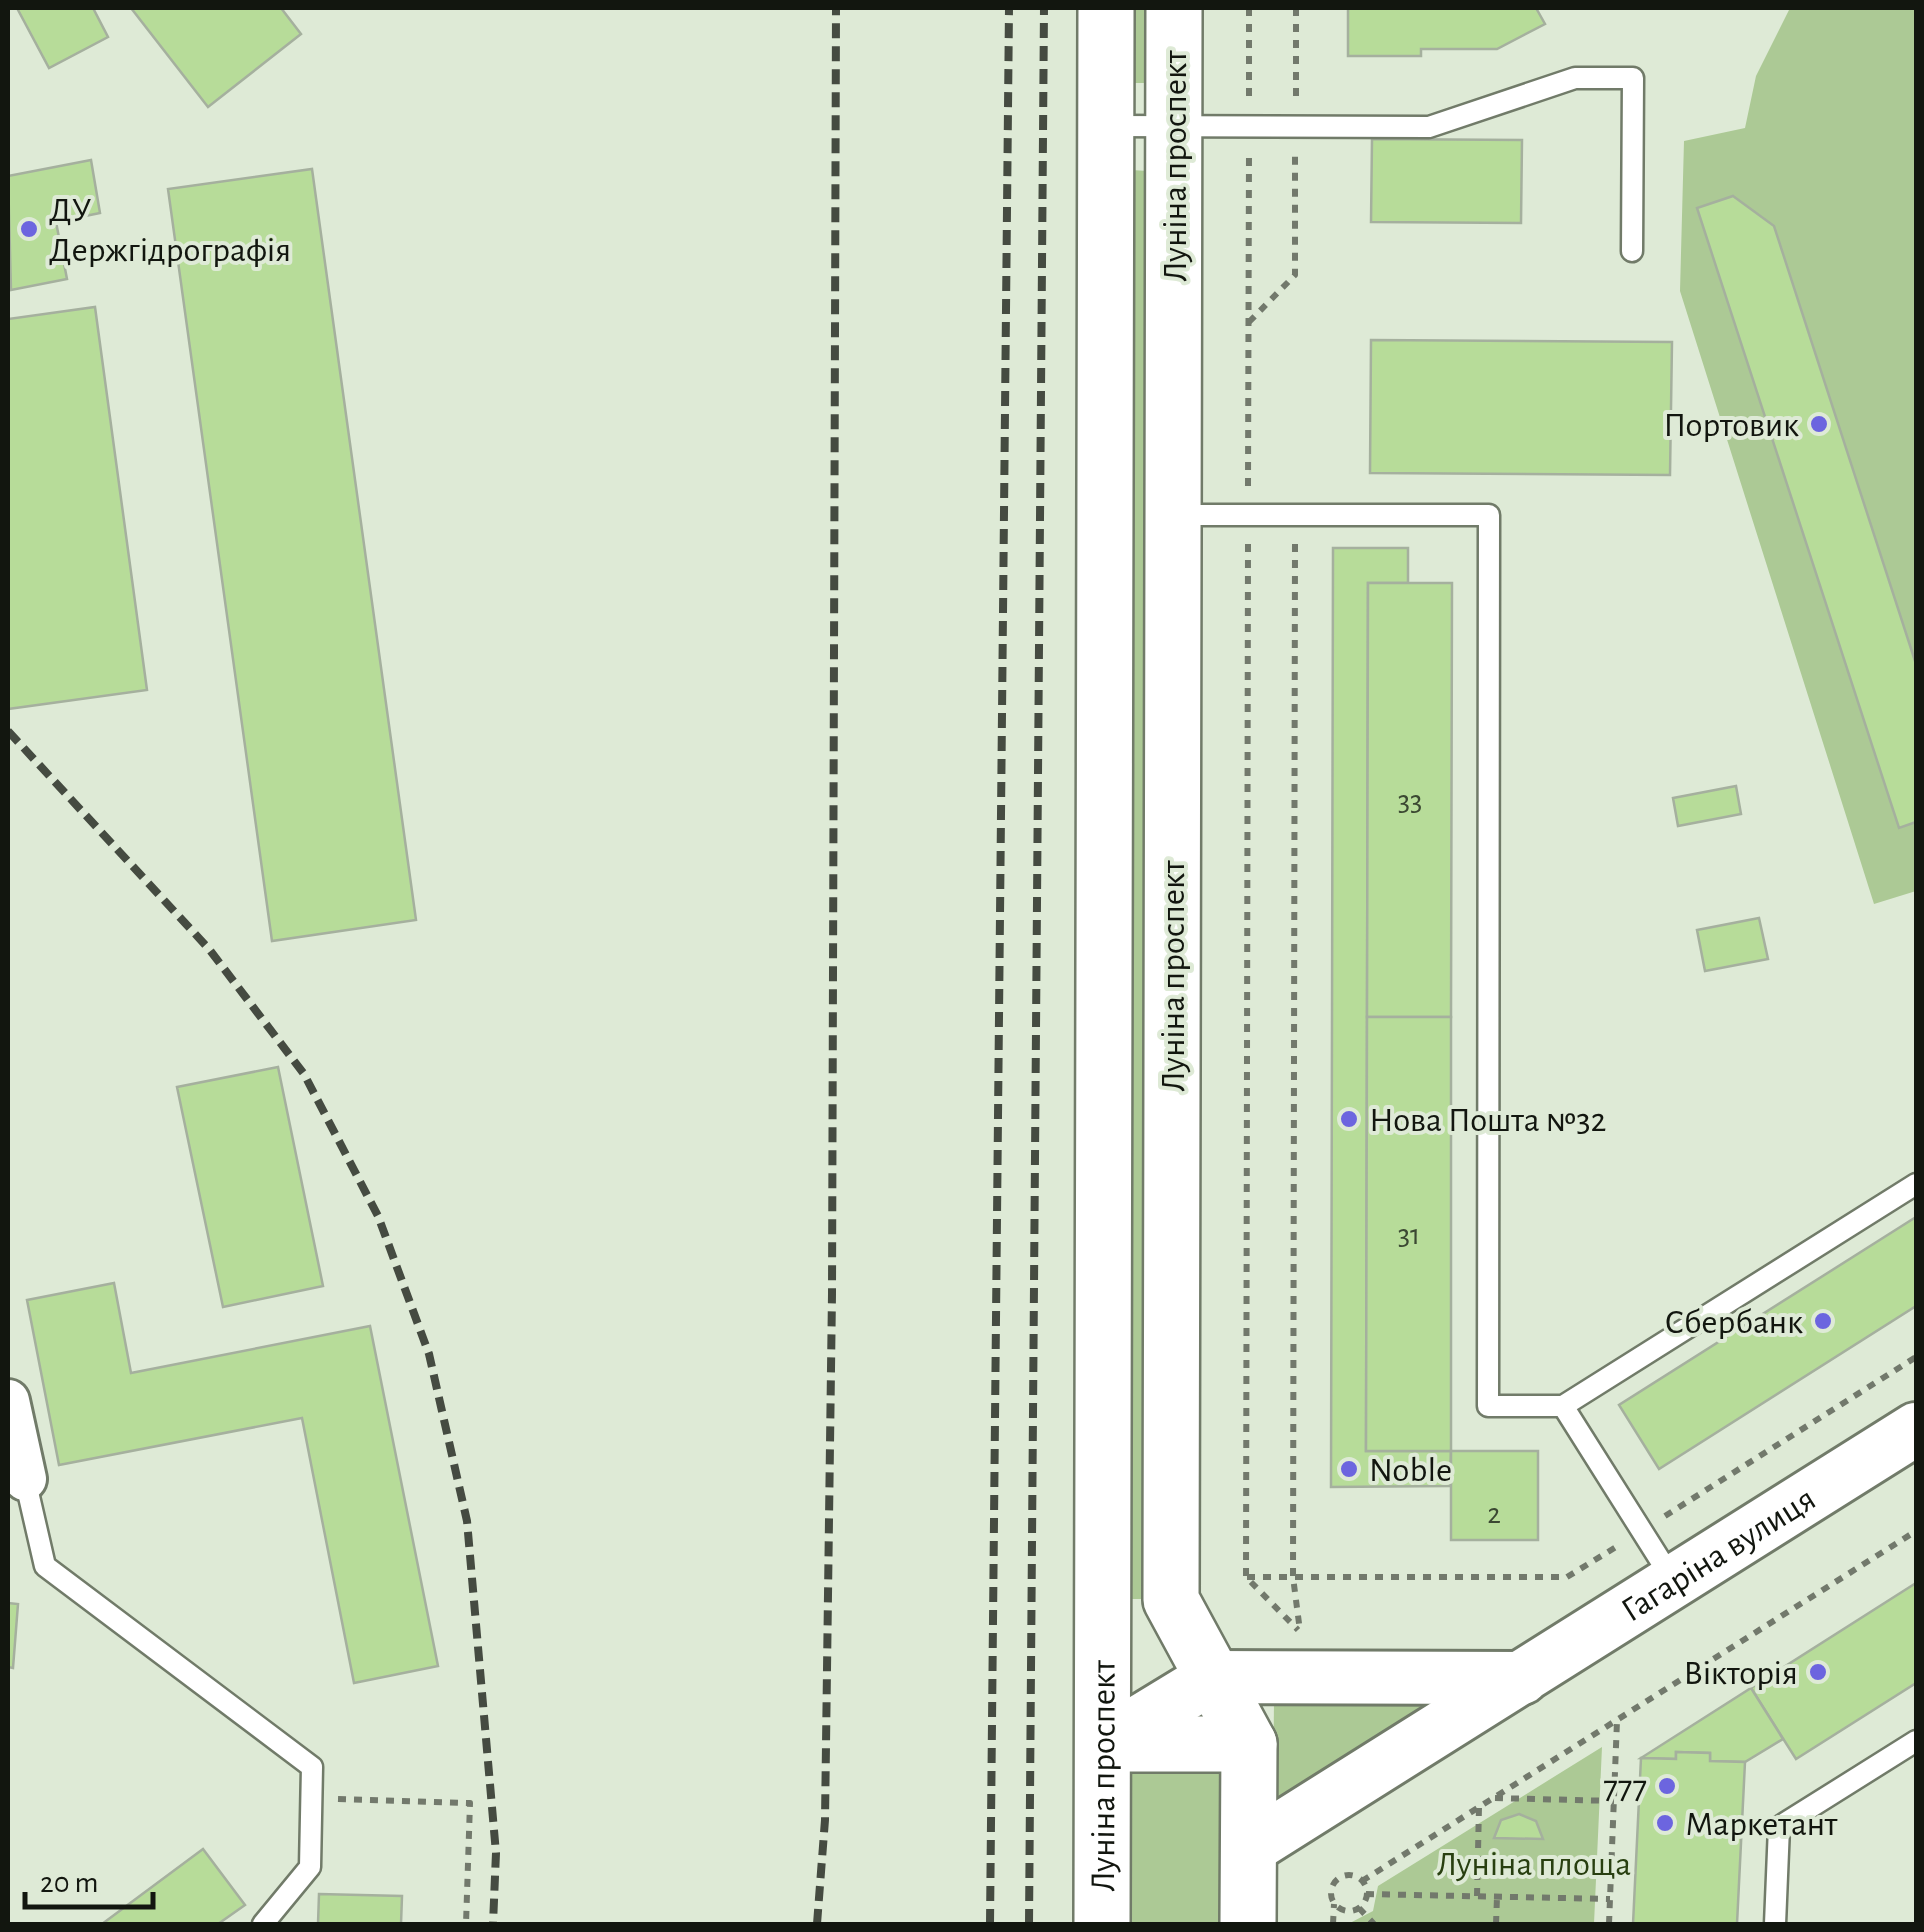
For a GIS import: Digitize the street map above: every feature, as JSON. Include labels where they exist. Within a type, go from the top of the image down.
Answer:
[{"type":"main road","name":"Луніна проспект","points":[[1102,1924],[1106,8]]},
{"type":"main road","name":"Луніна проспект","points":[[1174,8],[1172,1600],[1249,1744],[1248,1924]]},
{"type":"main road","points":[[1103,1744],[1249,1744]]},
{"type":"street","points":[[8,1401],[16,1478]]},
{"type":"street","name":"Гагаріна вулиця","points":[[1248,1849],[1916,1429]]},
{"type":"street","points":[[1103,1744],[1213,1677],[1522,1678]]},
{"type":"lane","points":[[1106,126],[1428,127],[1575,78],[1633,78],[1632,250]]},
{"type":"lane","points":[[1173,515],[1490,515],[1488,1406],[1563,1406],[1916,1184]]},
{"type":"lane","points":[[1563,1406],[1674,1582]]},
{"type":"lane","points":[[16,1478],[46,1566],[312,1767],[310,1867],[263,1924]]},
{"type":"lane","points":[[1775,1924],[1779,1827],[1916,1741]]},
{"type":"path","points":[[1249,8],[1246,1578],[1300,1632],[1292,1578],[1295,514]]},
{"type":"path","points":[[1248,323],[1295,275]]},
{"type":"path","points":[[1246,1578],[1567,1577],[1916,1357]]},
{"type":"path","points":[[1362,1881],[1916,1531]]},
{"type":"path","points":[[1608,1924],[1617,1720]]},
{"type":"path","points":[[311,1798],[470,1803],[466,1924]]},
{"type":"path","points":[[1494,1798],[1614,1801]]},
{"type":"path","points":[[1477,1896],[1480,1806]]},
{"type":"path","points":[[1334,1903],[1348,1911],[1359,1908],[1366,1894],[1362,1881],[1352,1876],[1337,1880],[1331,1888],[1334,1924]]},
{"type":"path","points":[[1366,1894],[1610,1900]]},
{"type":"path","points":[[1496,1924],[1497,1897]]},
{"type":"path","points":[[1359,1908],[1374,1924]]},
{"type":"green space","points":[[1131,8],[1149,8],[1149,83],[1131,83]]},
{"type":"green space","name":"Портовик","points":[[1790,8],[1916,8],[1916,891],[1874,904],[1680,291],[1684,141],[1745,128],[1756,76]]},
{"type":"green space","points":[[1131,170],[1148,171],[1146,1599],[1129,1599]]},
{"type":"green space","points":[[1274,1700],[1441,1701],[1273,1807]]},
{"type":"green space","name":"Луніна площа","points":[[1602,1747],[1594,1924],[1348,1924],[1373,1911],[1378,1886]]},
{"type":"green space","points":[[1126,1766],[1227,1766],[1225,1924],[1125,1924]]},
{"type":"building","points":[[17,8],[93,8],[108,37],[49,68]]},
{"type":"building","points":[[131,8],[281,8],[301,34],[208,107]]},
{"type":"building","points":[[1348,8],[1536,8],[1545,24],[1497,49],[1421,49],[1421,56],[1348,56]]},
{"type":"building","points":[[1372,139],[1522,140],[1521,223],[1371,222]]},
{"type":"building","points":[[91,160],[100,213],[56,222],[67,279],[11,290],[8,176]]},
{"type":"building","points":[[312,169],[416,920],[272,941],[168,189]]},
{"type":"building","points":[[1733,196],[1774,226],[1916,664],[1916,822],[1899,828],[1697,208]]},
{"type":"building","points":[[95,307],[147,690],[8,709],[8,319]]},
{"type":"building","points":[[1371,340],[1672,342],[1670,475],[1370,473]]},
{"type":"building","points":[[1333,548],[1408,548],[1408,583],[1368,583],[1366,1451],[1451,1451],[1450,1486],[1331,1487]]},
{"type":"building","points":[[1368,583],[1452,583],[1451,1017],[1367,1017]]},
{"type":"building","points":[[1736,786],[1741,814],[1678,826],[1673,798]]},
{"type":"building","points":[[1759,918],[1768,959],[1705,971],[1697,930]]},
{"type":"building","points":[[1367,1017],[1451,1017],[1451,1451],[1366,1451]]},
{"type":"building","points":[[278,1067],[323,1286],[223,1307],[177,1087]]},
{"type":"building","points":[[1916,1217],[1916,1306],[1659,1469],[1619,1405]]},
{"type":"building","points":[[114,1283],[131,1373],[370,1326],[438,1666],[354,1683],[302,1418],[59,1465],[27,1300]]},
{"type":"building","points":[[1451,1451],[1538,1451],[1538,1540],[1451,1540]]},
{"type":"building","points":[[1916,1583],[1916,1683],[1796,1759],[1751,1688]]},
{"type":"building","points":[[8,1603],[18,1604],[13,1668],[8,1667]]},
{"type":"building","points":[[1751,1688],[1783,1739],[1745,1762],[1710,1761],[1710,1753],[1676,1752],[1676,1759],[1641,1758]]},
{"type":"building","points":[[1676,1752],[1710,1753],[1710,1761],[1745,1762],[1737,1924],[1633,1924],[1641,1758],[1676,1759]]},
{"type":"building","points":[[1519,1814],[1536,1821],[1543,1839],[1494,1838],[1501,1820]]},
{"type":"building","points":[[203,1849],[245,1905],[218,1924],[102,1924]]},
{"type":"building","points":[[319,1894],[402,1896],[401,1924],[318,1924]]},
{"type":"railway","points":[[817,1924],[825,1820],[832,1294],[836,8]]},
{"type":"railway","points":[[990,1924],[1009,8]]},
{"type":"railway","points":[[1029,1924],[1044,8]]},
{"type":"railway","points":[[8,731],[209,949],[304,1074],[378,1216],[429,1354],[467,1521],[496,1853],[493,1924]]},
{"type":"place","name":"ДУ Держгідрографія","points":[[29,229]]},
{"type":"place","name":"Портовик","points":[[1819,424]]},
{"type":"place","name":"Нова Пошта №32","points":[[1349,1119]]},
{"type":"place","name":"Сбербанк","points":[[1823,1321]]},
{"type":"place","name":"Noble","points":[[1349,1469]]},
{"type":"place","name":"Вікторія","points":[[1818,1672]]},
{"type":"place","name":"777","points":[[1667,1786]]},
{"type":"place","name":"Маркетант","points":[[1665,1823]]}]
